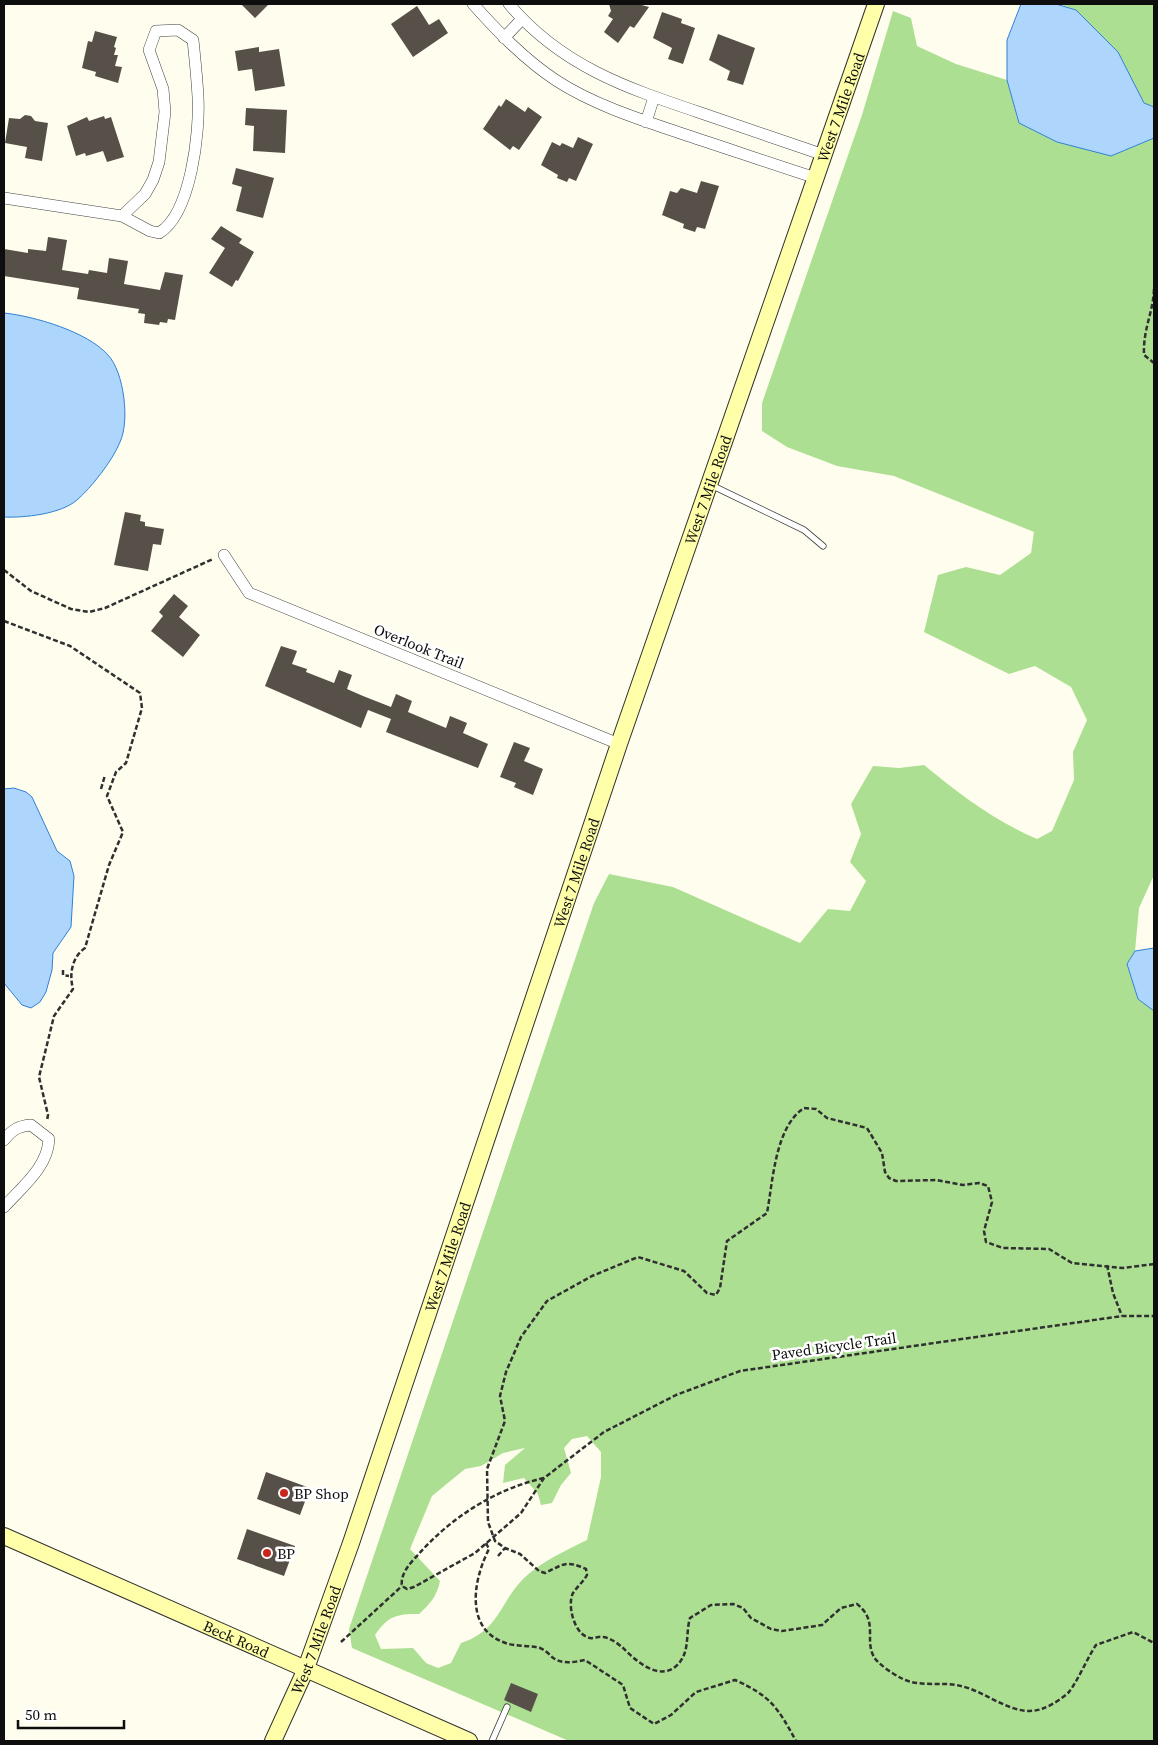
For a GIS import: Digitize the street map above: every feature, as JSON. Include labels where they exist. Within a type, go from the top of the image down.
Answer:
[{"type":"street","points":[[473,4],[504,38],[557,81],[600,104],[646,122],[816,178]]},
{"type":"street","points":[[509,4],[522,20],[550,45],[578,64],[618,84],[654,98],[824,155]]},
{"type":"street","name":"West 7 Mile Road","points":[[272,1741],[305,1670],[351,1543],[620,744],[876,4]]},
{"type":"street","points":[[504,38],[522,20]]},
{"type":"street","points":[[4,198],[122,216],[150,231],[159,233],[168,228],[185,193],[193,160],[198,99],[194,40],[178,30],[156,31],[149,50],[163,89],[165,112],[162,146],[153,180],[145,194],[122,216]]},
{"type":"street","points":[[646,122],[654,98]]},
{"type":"street","name":"Overlook Trail","points":[[224,555],[249,592],[620,744]]},
{"type":"street","points":[[4,1140],[12,1130],[21,1125],[31,1125],[42,1131],[49,1139],[49,1150],[43,1163],[4,1207]]},
{"type":"street","name":"Beck Road","points":[[4,1536],[468,1741]]},
{"type":"lane","points":[[709,485],[804,530],[824,546]]},
{"type":"lane","points":[[492,1741],[507,1707]]},
{"type":"path","points":[[1154,289],[1153,302],[1143,336],[1144,355],[1154,363]]},
{"type":"path","points":[[4,570],[31,591],[71,608],[89,612],[105,608],[187,569],[224,555]]},
{"type":"path","points":[[4,620],[70,646],[107,669],[140,693],[142,708],[126,763],[116,772],[107,796],[123,832],[109,865],[85,948],[79,952],[69,976],[73,989],[54,1016],[39,1076],[48,1115],[42,1131]]},
{"type":"path","points":[[101,789],[105,775]]},
{"type":"path","points":[[103,782],[111,784]]},
{"type":"path","points":[[63,970],[63,975],[69,976]]},
{"type":"path","points":[[1154,1264],[1123,1268],[1072,1262],[1049,1249],[1003,1248],[986,1242],[984,1230],[992,1202],[988,1186],[979,1183],[963,1185],[936,1180],[896,1180],[889,1178],[885,1172],[882,1153],[867,1128],[827,1118],[816,1109],[804,1108],[792,1119],[783,1132],[767,1213],[727,1241],[720,1288],[716,1295],[706,1293],[684,1271],[638,1257],[592,1276],[547,1301],[521,1337],[506,1372],[500,1396],[505,1421],[487,1470],[488,1522],[493,1537],[505,1548],[520,1554],[538,1571],[545,1572],[564,1563],[573,1563],[586,1569],[587,1575],[573,1594],[572,1615],[580,1633],[587,1637],[601,1636],[612,1640],[636,1661],[659,1671],[668,1671],[676,1666],[689,1643],[688,1625],[690,1618],[711,1605],[733,1604],[743,1608],[751,1618],[771,1629],[782,1631],[822,1626],[841,1608],[857,1604],[865,1612],[872,1628],[871,1644],[874,1657],[900,1678],[914,1682],[961,1686],[993,1697],[1012,1708],[1028,1712],[1044,1708],[1069,1692],[1096,1645],[1133,1632],[1154,1643]]},
{"type":"path","points":[[1107,1265],[1113,1293],[1122,1316]]},
{"type":"path","name":"Paved Bicycle Trail","points":[[544,1478],[525,1482],[465,1513],[425,1546],[402,1576],[402,1586],[407,1589],[428,1581],[475,1553],[521,1513],[544,1478],[604,1432],[676,1395],[740,1371],[1122,1316],[1154,1316]]},
{"type":"path","points":[[486,1543],[489,1549],[477,1582],[475,1609],[488,1633],[503,1642],[542,1648],[555,1660],[564,1663],[585,1660],[623,1685],[630,1708],[654,1724],[671,1715],[696,1692],[735,1680],[756,1689],[782,1713],[796,1741]]},
{"type":"path","points":[[498,1556],[505,1548]]},
{"type":"path","points":[[341,1642],[402,1586]]},
{"type":"green space","points":[[1060,4],[1154,4],[1154,107],[1144,103],[1118,52],[1076,10]]},
{"type":"green space","points":[[893,11],[911,18],[917,46],[956,64],[1007,80],[1017,117],[1111,156],[1154,138],[1154,875],[1139,908],[1135,951],[1127,964],[1138,999],[1154,1011],[1154,1741],[569,1741],[352,1648],[349,1629],[594,903],[609,874],[673,887],[800,943],[828,909],[850,911],[866,881],[850,862],[861,834],[851,804],[873,766],[899,768],[924,765],[978,806],[1007,824],[1037,839],[1052,831],[1074,780],[1073,752],[1087,720],[1071,687],[1035,666],[1009,674],[924,632],[938,575],[966,567],[1000,575],[1031,553],[1034,532],[894,476],[837,466],[787,447],[762,431],[762,403],[862,115]],"holes":[[[587,1436],[601,1452],[601,1477],[587,1540],[546,1561],[524,1578],[498,1615],[484,1631],[474,1638],[461,1643],[451,1663],[438,1668],[426,1663],[413,1648],[381,1649],[375,1635],[384,1624],[393,1617],[419,1614],[427,1607],[439,1586],[440,1581],[410,1549],[432,1496],[465,1469],[481,1466],[503,1453],[525,1448],[505,1465],[503,1483],[524,1478],[538,1494],[541,1505],[552,1503],[561,1485],[571,1473],[564,1448],[572,1439]]]},
{"type":"water","points":[[1021,4],[1056,4],[1076,10],[1118,52],[1144,103],[1154,107],[1154,138],[1111,156],[1057,142],[1019,123],[1007,80],[1007,40]]},
{"type":"water","points":[[4,313],[45,322],[88,339],[108,355],[114,363],[124,397],[125,422],[120,442],[95,481],[83,495],[62,509],[22,517],[4,517]]},
{"type":"water","points":[[14,788],[26,792],[32,797],[57,851],[70,861],[74,876],[71,927],[53,953],[52,970],[46,992],[40,1002],[31,1008],[22,1005],[4,983],[4,789]]},
{"type":"water","points":[[1154,948],[1154,1011],[1138,999],[1127,964],[1135,951]]},
{"type":"building","points":[[241,4],[269,4],[255,18]]},
{"type":"building","points":[[609,4],[638,4],[649,7],[634,28],[630,26],[618,43],[604,32],[613,19],[608,16],[611,11]]},
{"type":"building","points":[[417,6],[429,25],[439,19],[448,33],[413,57],[391,24]]},
{"type":"building","points":[[662,12],[682,19],[681,23],[695,28],[683,64],[668,59],[672,48],[653,38]]},
{"type":"building","points":[[95,31],[117,37],[114,47],[116,48],[114,55],[118,55],[115,66],[122,67],[118,83],[95,76],[96,72],[82,68],[88,41],[92,42]]},
{"type":"building","points":[[718,34],[755,48],[743,85],[727,80],[730,71],[709,60]]},
{"type":"building","points":[[259,47],[259,52],[279,49],[285,86],[255,91],[252,69],[238,71],[235,51]]},
{"type":"building","points":[[506,99],[525,112],[528,107],[542,117],[519,150],[513,146],[510,150],[483,129],[499,105],[501,107]]},
{"type":"building","points":[[246,108],[287,110],[285,153],[253,151],[254,126],[245,125]]},
{"type":"building","points":[[25,115],[31,116],[35,121],[48,123],[42,161],[25,158],[27,147],[5,143],[9,118],[20,119]]},
{"type":"building","points":[[104,116],[105,119],[111,117],[124,157],[107,162],[103,151],[86,156],[85,153],[76,156],[67,126],[87,117],[89,121]]},
{"type":"building","points":[[578,137],[593,144],[576,181],[569,178],[567,182],[557,178],[558,175],[541,165],[552,142],[560,146],[562,143],[573,148]]},
{"type":"building","points":[[236,168],[274,178],[263,218],[236,211],[242,187],[232,184]]},
{"type":"building","points":[[701,181],[719,186],[705,229],[697,227],[695,232],[683,228],[684,224],[662,215],[670,191],[677,193],[681,188],[697,193]]},
{"type":"building","points":[[221,226],[242,239],[239,243],[254,252],[238,281],[236,280],[232,287],[209,273],[225,248],[211,239]]},
{"type":"building","points":[[48,237],[67,240],[62,270],[88,274],[89,270],[107,273],[109,258],[128,261],[124,284],[160,290],[165,272],[183,275],[175,320],[168,319],[167,323],[160,322],[159,325],[144,323],[145,314],[138,313],[139,309],[77,299],[79,288],[4,276],[4,249],[28,253],[28,249],[46,251]]},
{"type":"building","points":[[125,512],[141,515],[140,521],[145,522],[145,526],[164,529],[161,545],[153,544],[148,571],[114,565]]},
{"type":"building","points":[[174,594],[188,606],[179,617],[200,635],[183,657],[151,631],[163,616],[159,612]]},
{"type":"building","points":[[281,646],[297,651],[292,664],[307,669],[306,672],[334,683],[339,670],[352,675],[347,689],[363,696],[391,707],[396,694],[412,701],[408,712],[446,728],[450,716],[467,723],[463,733],[488,744],[478,768],[386,732],[391,719],[368,710],[361,728],[265,686]]},
{"type":"building","points":[[514,742],[530,748],[524,761],[543,769],[533,795],[514,787],[516,783],[500,777]]},
{"type":"building","points":[[266,1472],[310,1488],[300,1515],[257,1499]]},
{"type":"building","points":[[247,1529],[295,1546],[284,1576],[237,1559]]},
{"type":"building","points":[[511,1683],[538,1694],[531,1712],[504,1700]]},
{"type":"place","name":"BP Shop","points":[[284,1493]]},
{"type":"place","name":"BP","points":[[267,1553]]}]
